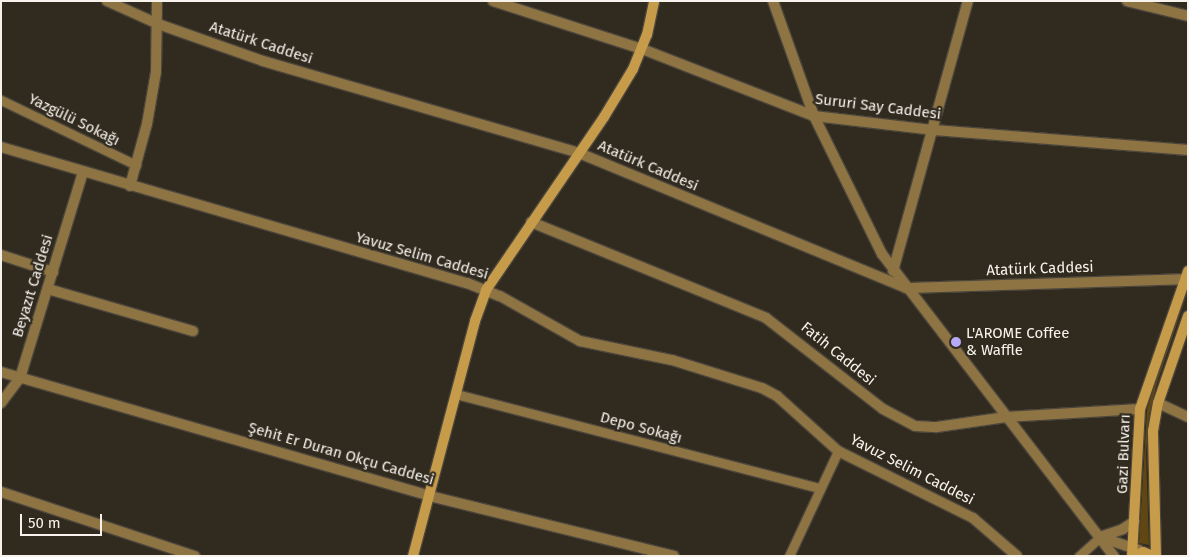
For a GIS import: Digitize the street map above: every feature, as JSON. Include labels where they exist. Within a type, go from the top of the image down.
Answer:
[{"type":"main road","points":[[413,556],[486,290],[604,118],[642,49],[654,1]]},
{"type":"main road","name":"Gazi Bulvarı","points":[[1186,275],[1140,409],[1133,553],[1152,554],[1152,447],[1158,403],[1188,316]]},
{"type":"street","name":"Atatürk Caddesi","points":[[107,1],[158,24],[347,87],[580,154],[906,288],[1186,275]]},
{"type":"street","points":[[130,186],[156,72],[157,1]]},
{"type":"street","name":"Sururi Say Caddesi","points":[[493,1],[642,49],[814,116],[934,130],[1188,150]]},
{"type":"street","points":[[773,1],[814,116],[850,192],[893,270],[1114,556]]},
{"type":"street","points":[[893,270],[934,130],[968,1]]},
{"type":"street","points":[[1127,1],[1188,16]]},
{"type":"street","name":"Yazgülü Sokağı","points":[[1,100],[136,165]]},
{"type":"street","name":"Yavuz Selim Caddesi","points":[[1,147],[486,290],[580,341],[672,360],[762,388],[777,396],[838,451],[973,518],[1017,556]]},
{"type":"street","name":"Beyazıt Caddesi","points":[[1,403],[20,378],[84,172]]},
{"type":"street","name":"Fatih Caddesi","points":[[531,222],[766,318],[883,409],[905,422],[937,427],[1006,417],[1140,409]]},
{"type":"street","points":[[1,255],[53,272]]},
{"type":"street","points":[[48,289],[193,331]]},
{"type":"street","name":"Şehit Er Duran Okçu Caddesi","points":[[1,372],[430,496],[674,556]]},
{"type":"street","name":"Depo Sokağı","points":[[456,394],[820,488]]},
{"type":"street","points":[[1158,403],[1188,417]]},
{"type":"street","points":[[789,556],[838,451]]},
{"type":"street","points":[[1,492],[194,556]]},
{"type":"street","points":[[1079,556],[1100,537],[1123,529],[1135,521]]},
{"type":"street","points":[[1100,537],[1133,553]]},
{"type":"shaded area","points":[[1188,291],[1157,383],[1149,416],[1146,453],[1149,545],[1139,543],[1147,410],[1156,377]]},
{"type":"place","name":"L'AROME Coffee & Waffle","points":[[956,342]]}]
